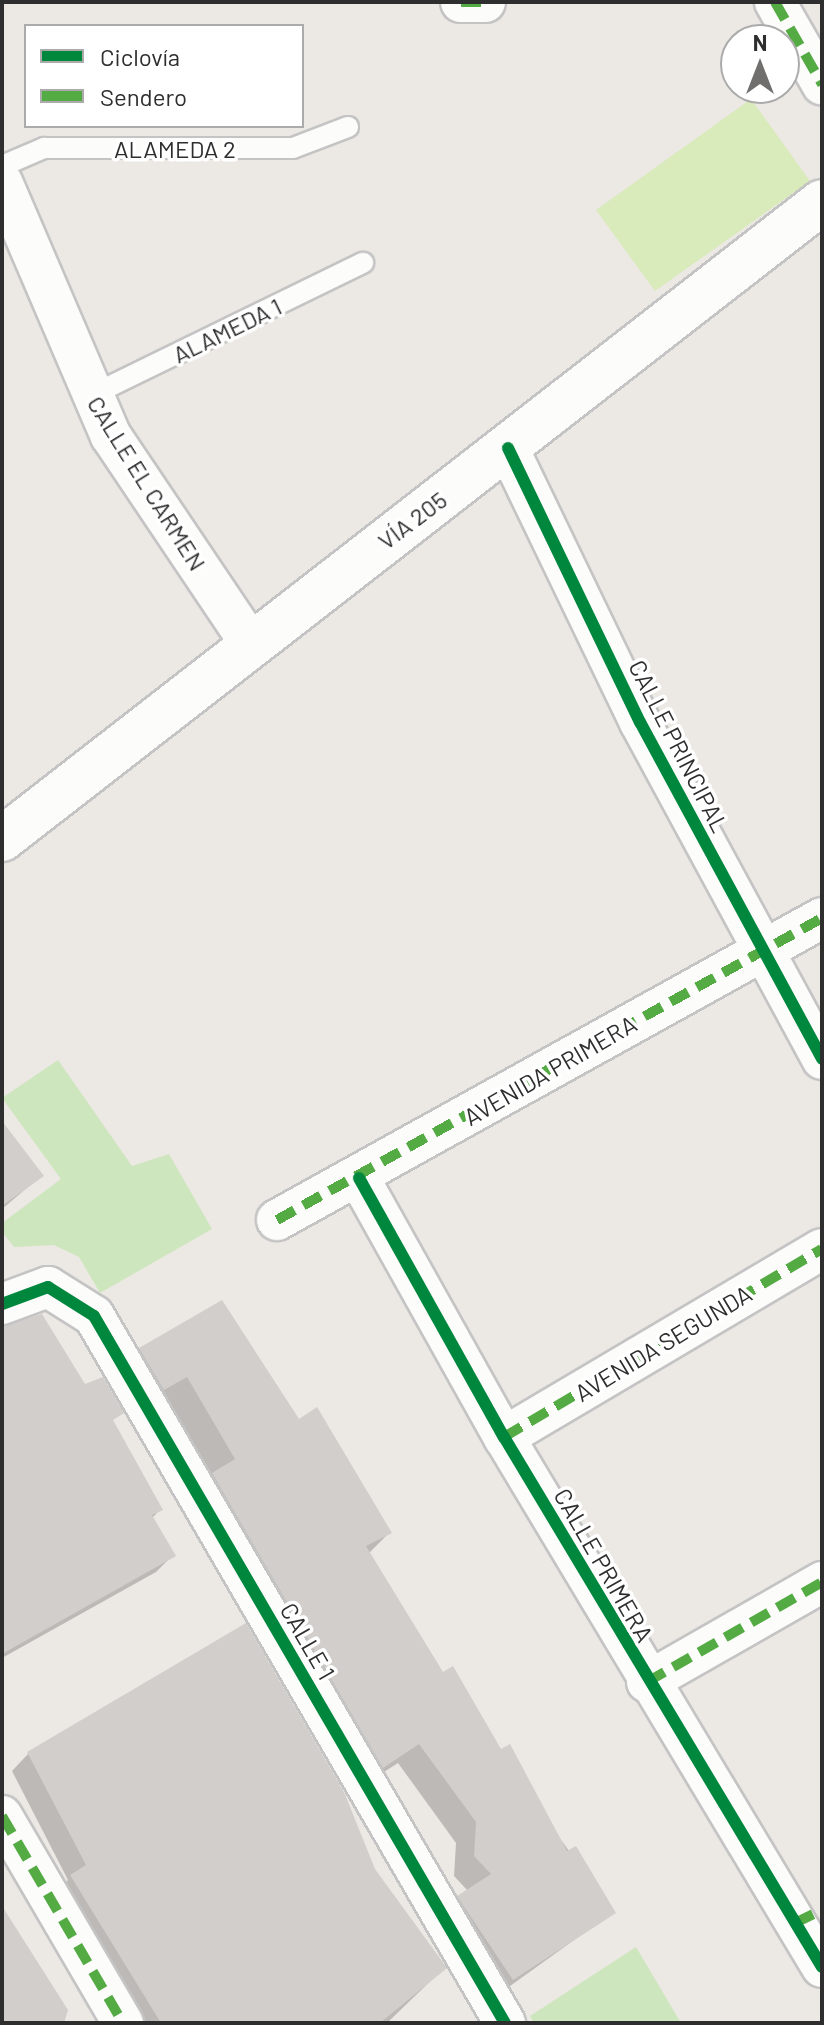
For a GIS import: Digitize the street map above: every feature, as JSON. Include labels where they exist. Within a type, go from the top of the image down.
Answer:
[{"type":"main road","name":"VÍA 205","points":[[2,839],[250,643],[508,448],[822,202]]},
{"type":"street","points":[[462,2],[485,2]]},
{"type":"street","points":[[775,2],[822,84]]},
{"type":"street","name":"CALLE EL CARMEN","points":[[2,182],[90,396],[250,643]]},
{"type":"street","name":"CALLE PRINCIPAL","points":[[508,448],[640,722],[822,1059]]},
{"type":"street","name":"AVENIDA PRIMERA","points":[[277,1220],[359,1178],[822,918]]},
{"type":"street","name":"CALLE PRIMERA","points":[[359,1178],[504,1437],[647,1682],[808,1916],[822,1967]]},
{"type":"street","name":"AVENIDA SEGUNDA","points":[[504,1437],[822,1249]]},
{"type":"street","name":"CALLE 1","points":[[2,1304],[27,1290],[63,1290],[94,1316],[505,2023]]},
{"type":"street","points":[[647,1682],[822,1582]]},
{"type":"street","points":[[2,1816],[123,2023]]},
{"type":"lane","name":"ALAMEDA 2","points":[[2,166],[44,148],[293,148],[348,127]]},
{"type":"lane","name":"ALAMEDA 1","points":[[90,396],[363,263]]},
{"type":"green space","points":[[744,104],[755,104],[810,181],[655,291],[596,210]]},
{"type":"green space","points":[[58,1060],[132,1166],[169,1154],[212,1229],[100,1293],[79,1257],[54,1245],[14,1247],[2,1232],[2,1223],[61,1179],[2,1098]]},
{"type":"green space","points":[[636,1947],[681,2023],[534,2023],[530,2016]]},
{"type":"building","points":[[2,1121],[44,1176],[2,1206]]},
{"type":"building","points":[[222,1300],[299,1419],[317,1407],[392,1533],[366,1546],[443,1672],[453,1666],[501,1749],[510,1744],[567,1851],[576,1846],[616,1913],[513,1980],[457,1896],[491,1874],[474,1856],[476,1822],[419,1744],[383,1768],[212,1473],[235,1459],[187,1377],[164,1390],[139,1348]]},
{"type":"building","points":[[42,1314],[85,1384],[103,1377],[124,1413],[113,1420],[163,1510],[152,1515],[176,1556],[2,1654],[2,1326]]},
{"type":"building","points":[[246,1623],[344,1792],[375,1869],[447,1968],[380,2023],[161,2023],[70,1875],[86,1865],[27,1752]]},
{"type":"building","points":[[2,1906],[68,2010],[64,2023],[2,2023]]},
{"type":"marked path","points":[[461,2],[485,2]]},
{"type":"marked path","points":[[775,2],[822,84]]},
{"type":"marked path","points":[[277,1220],[822,918]]},
{"type":"marked path","points":[[504,1437],[822,1249]]},
{"type":"marked path","points":[[647,1682],[822,1582]]},
{"type":"marked path","points":[[2,1816],[123,2023]]},
{"type":"marked path","points":[[795,1923],[822,1910]]},
{"type":"cycle path","points":[[508,448],[640,722],[822,1059]]},
{"type":"cycle path","points":[[359,1178],[504,1437],[822,1967]]},
{"type":"cycle path","points":[[2,1304],[48,1287],[94,1316],[505,2023]]}]
